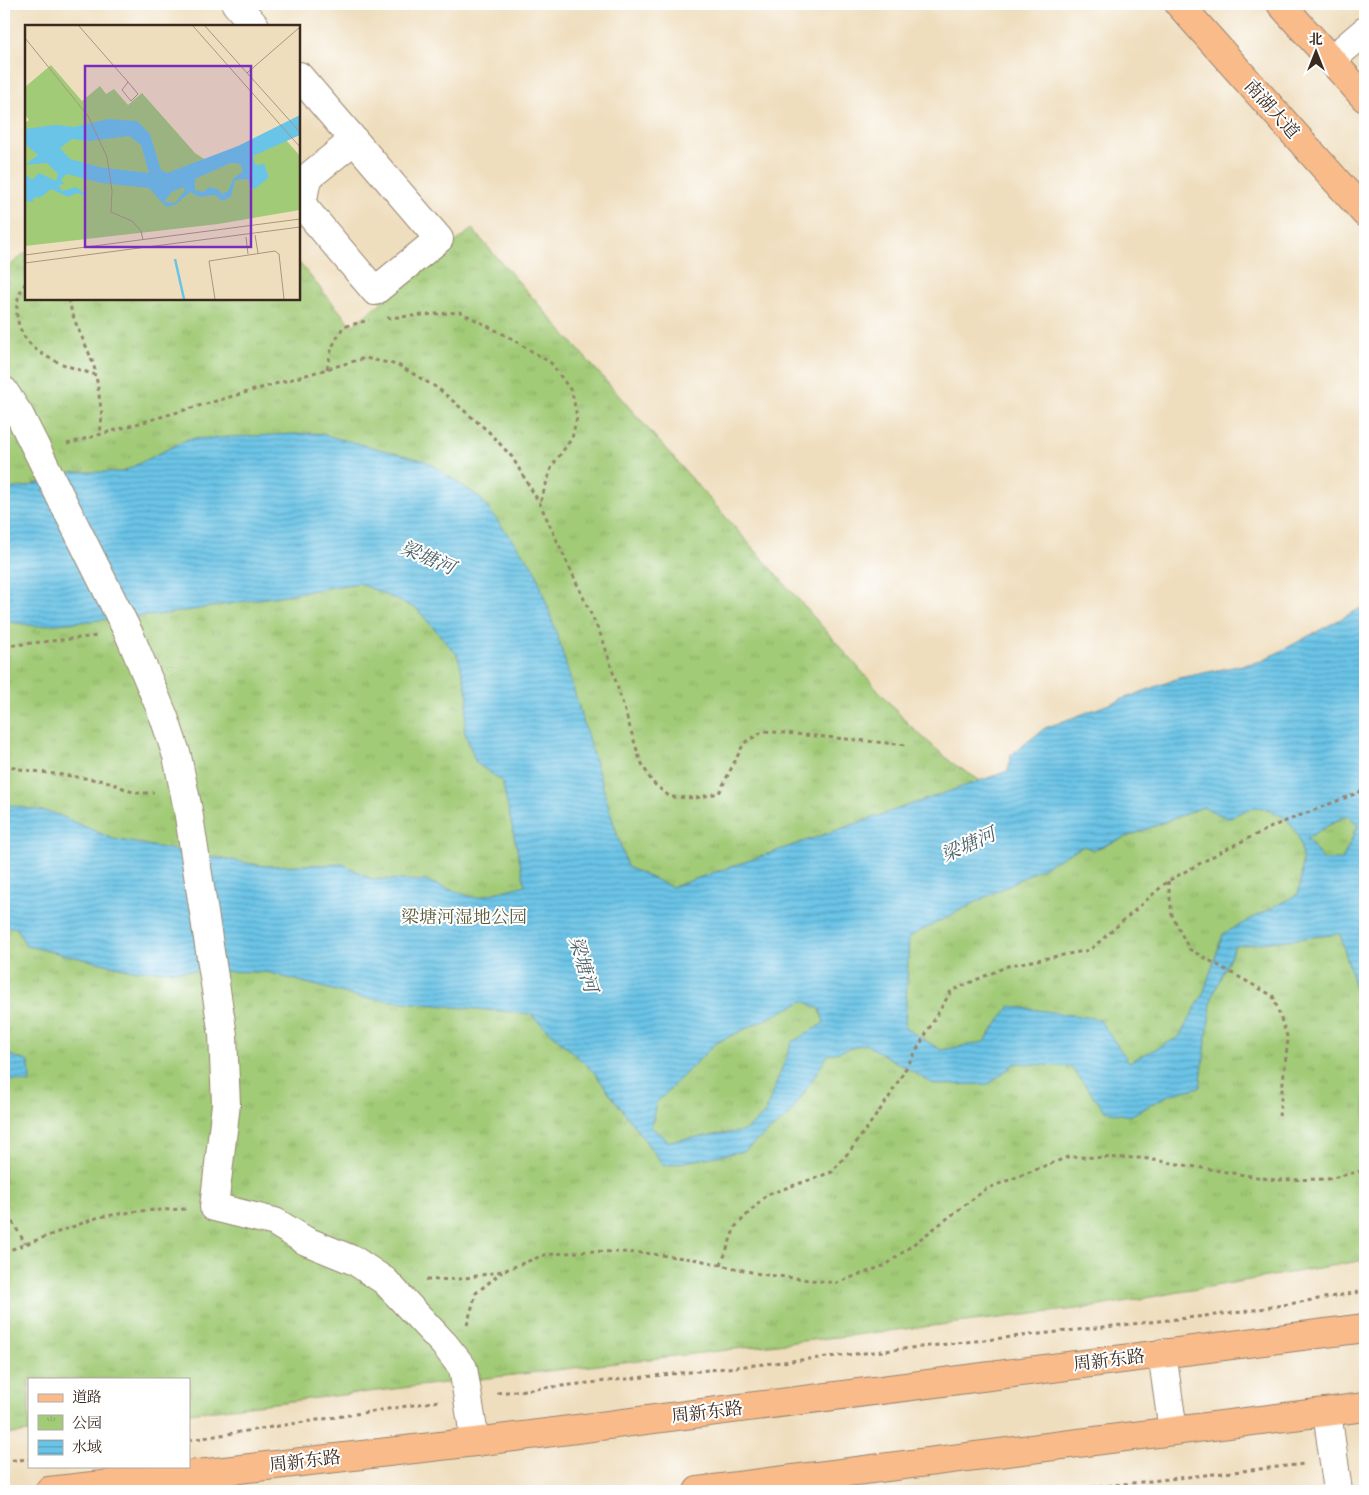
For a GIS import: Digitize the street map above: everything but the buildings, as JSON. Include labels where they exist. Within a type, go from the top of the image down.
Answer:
[{"type":"main road","name":"南湖大道","points":[[1179,4],[1365,213]]},
{"type":"main road","points":[[1281,4],[1365,98]]},
{"type":"main road","name":"周新东路","points":[[49,1491],[475,1442],[1365,1328]]},
{"type":"main road","points":[[698,1491],[1365,1407]]},
{"type":"street","points":[[236,4],[254,25]]},
{"type":"street","points":[[1331,60],[1365,31]]},
{"type":"street","points":[[300,77],[354,140],[438,239],[375,291],[302,205],[308,178],[354,140]]},
{"type":"street","points":[[4,391],[20,416],[130,636],[164,717],[177,756],[188,810],[222,1035],[226,1104],[214,1207],[275,1222],[306,1241],[355,1261],[385,1281],[444,1344],[463,1368],[475,1442]]},
{"type":"street","points":[[1162,1353],[1173,1432]]},
{"type":"street","points":[[1327,1412],[1338,1491]]},
{"type":"path","points":[[25,284],[18,294],[17,314],[20,333],[32,348],[61,364],[96,375]]},
{"type":"path","points":[[68,300],[71,316],[93,360],[102,415],[100,435]]},
{"type":"path","points":[[383,318],[460,312],[507,336],[551,364],[572,392],[576,417],[572,438],[552,466],[540,504]]},
{"type":"path","points":[[326,369],[332,347],[343,327],[374,319]]},
{"type":"path","points":[[59,447],[365,358],[398,366],[438,389],[489,432],[512,457],[540,504],[603,640],[640,760],[652,782],[670,797],[696,798],[719,793],[744,743],[764,731],[907,746]]},
{"type":"path","points":[[4,646],[102,636]]},
{"type":"path","points":[[4,764],[20,769],[106,781],[135,793],[158,793],[157,785]]},
{"type":"path","points":[[721,1265],[735,1227],[766,1195],[832,1172],[888,1099],[951,990],[1010,965],[1090,950],[1168,881],[1228,848],[1276,825],[1365,790]]},
{"type":"path","points":[[1168,881],[1172,914],[1189,949],[1273,996],[1288,1039],[1279,1116]]},
{"type":"path","points":[[385,1281],[460,1280],[503,1271],[544,1255],[588,1251],[644,1253],[699,1260],[760,1274],[836,1283],[886,1265],[986,1189],[1068,1157],[1142,1158],[1276,1180],[1328,1179],[1365,1170]]},
{"type":"path","points":[[4,1252],[99,1217],[138,1211],[214,1207]]},
{"type":"path","points":[[4,1208],[25,1243]]},
{"type":"path","points":[[463,1368],[468,1322],[476,1293],[503,1271]]},
{"type":"path","name":"周新东路","points":[[190,1440],[467,1396],[1242,1312],[1365,1291]]},
{"type":"path","points":[[4,1461],[28,1459]]},
{"type":"path","points":[[1060,1491],[1334,1461]]},
{"type":"path","points":[[4,1486],[5,1491]]},
{"type":"green space","name":"梁塘河湿地公园","points":[[472,229],[908,724],[952,763],[1093,850],[1203,807],[1365,757],[1365,1260],[1093,1307],[190,1413],[190,1378],[28,1378],[28,1432],[4,1435],[4,271],[25,253],[25,300],[300,300],[300,264],[352,326]]},
{"type":"water","name":"梁塘河","points":[[317,433],[426,461],[479,497],[535,569],[559,641],[627,867],[672,887],[1008,771],[1011,755],[1045,728],[1179,678],[1262,661],[1365,606],[1365,1008],[1360,1006],[1340,934],[1235,946],[1212,997],[1200,1087],[1169,1095],[1130,1116],[1105,1111],[1071,1067],[1016,1063],[989,1084],[935,1085],[865,1044],[828,1055],[789,1116],[744,1151],[664,1166],[593,1071],[530,1014],[362,998],[266,972],[132,970],[26,946],[17,928],[4,926],[4,804],[54,813],[113,839],[264,866],[343,864],[372,879],[426,881],[475,898],[525,885],[502,781],[476,763],[464,730],[468,696],[458,656],[417,609],[359,583],[167,614],[35,626],[4,621],[4,489],[26,487],[72,472],[122,472],[188,439]],"holes":[[[1203,807],[1227,818],[1258,807],[1283,817],[1291,825],[1301,846],[1302,870],[1298,894],[1223,934],[1203,994],[1179,1037],[1129,1062],[1099,1019],[1010,1006],[984,1042],[941,1050],[905,1028],[909,937],[1084,846],[1093,850]],[[1347,815],[1358,825],[1342,860],[1323,860],[1307,838]],[[804,1001],[820,1009],[824,1023],[792,1042],[764,1115],[744,1131],[668,1141],[651,1127],[656,1103],[716,1043]]]},
{"type":"water","points":[[4,1053],[29,1062],[30,1083],[4,1079]]}]
